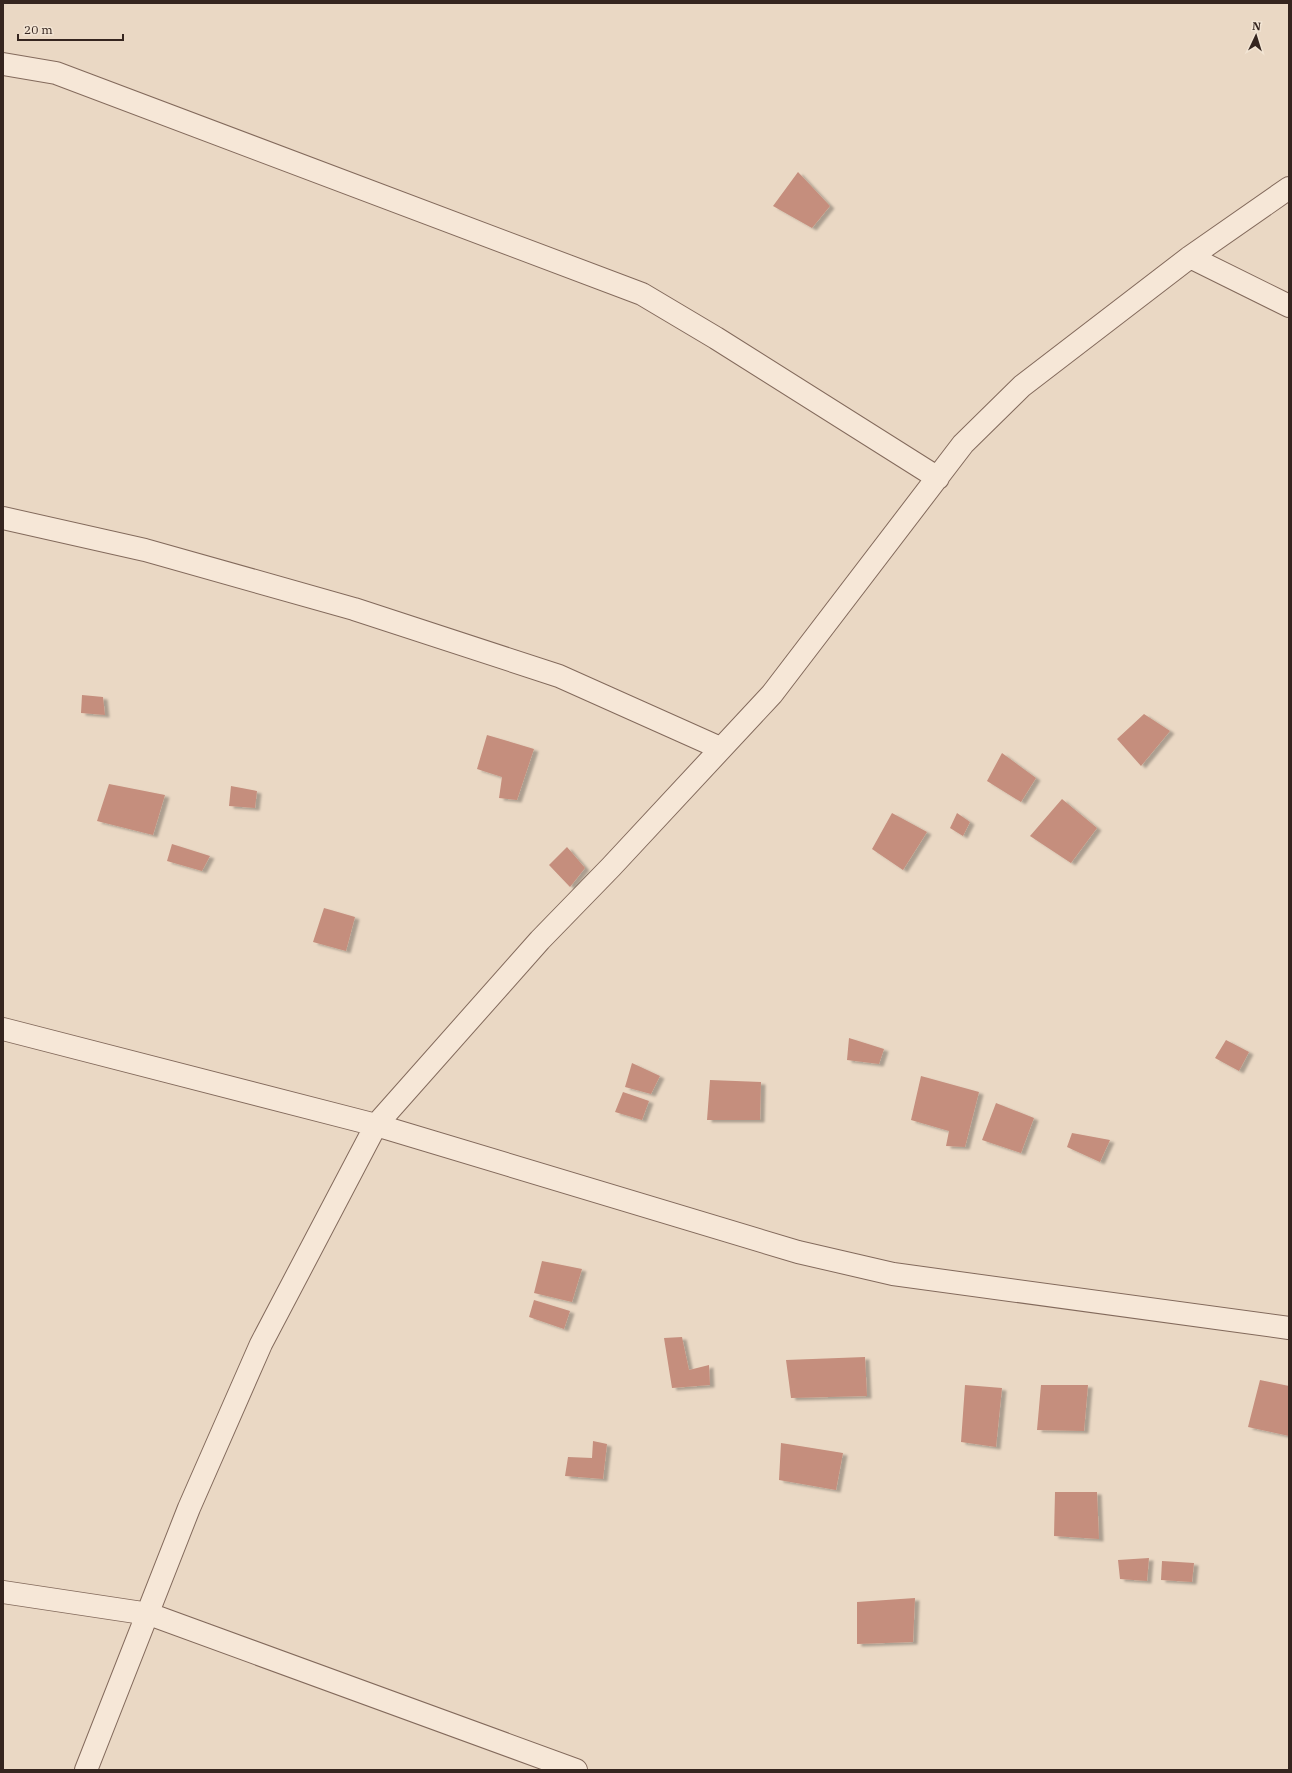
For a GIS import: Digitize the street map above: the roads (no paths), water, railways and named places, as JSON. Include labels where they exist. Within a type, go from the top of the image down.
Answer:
[{"type":"street","points":[[3,64],[56,73],[642,294],[722,342],[938,478]]},
{"type":"street","points":[[86,1770],[149,1614],[189,1508],[262,1344],[376,1125],[540,940],[611,868],[720,748],[772,694],[963,444],[1022,386],[1190,257],[1289,188]]},
{"type":"street","points":[[1190,257],[1289,306]]},
{"type":"street","points":[[3,518],[145,550],[354,608],[559,676],[720,748]]},
{"type":"street","points":[[3,1029],[376,1125],[798,1252],[893,1274],[1289,1328]]},
{"type":"street","points":[[3,1592],[149,1614],[576,1770]]}]
